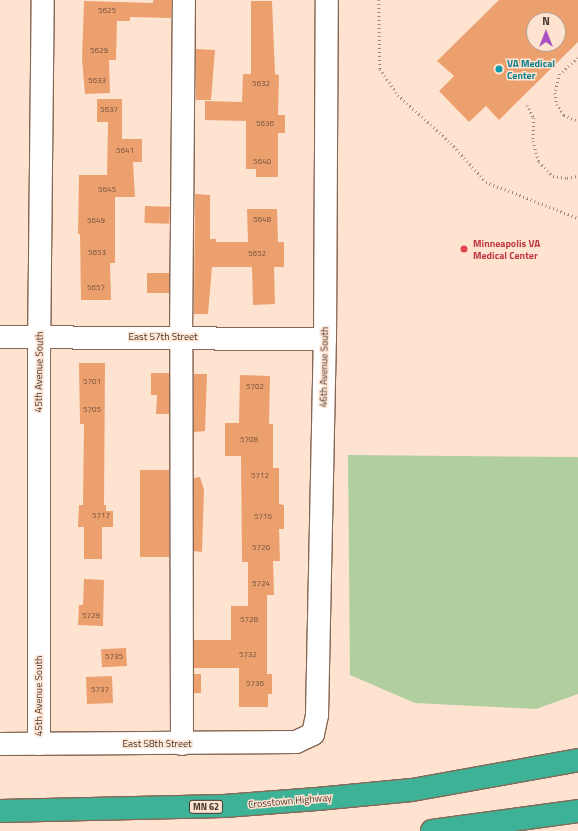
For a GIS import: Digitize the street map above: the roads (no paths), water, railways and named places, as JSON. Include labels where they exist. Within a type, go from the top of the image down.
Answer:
[{"type":"highway","points":[[412,790],[578,745]]},
{"type":"highway","name":"Crosstown Highway","points":[[0,811],[224,806],[412,790],[578,760]]},
{"type":"highway","points":[[432,831],[577,812]]},
{"type":"street","name":"45th Avenue South","points":[[38,744],[39,337],[43,0]]},
{"type":"street","points":[[182,744],[181,336],[184,0]]},
{"type":"street","name":"46th Avenue South","points":[[313,734],[317,715],[325,339],[327,0]]},
{"type":"street","name":"East 57th Street","points":[[0,337],[181,336],[325,339]]},
{"type":"street","name":"East 58th Street","points":[[0,744],[182,744],[296,742],[313,734]]},
{"type":"place","name":"VA Medical Center","points":[[499,69]]},
{"type":"place","name":"Minneapolis VA Medical Center","points":[[464,249]]}]
